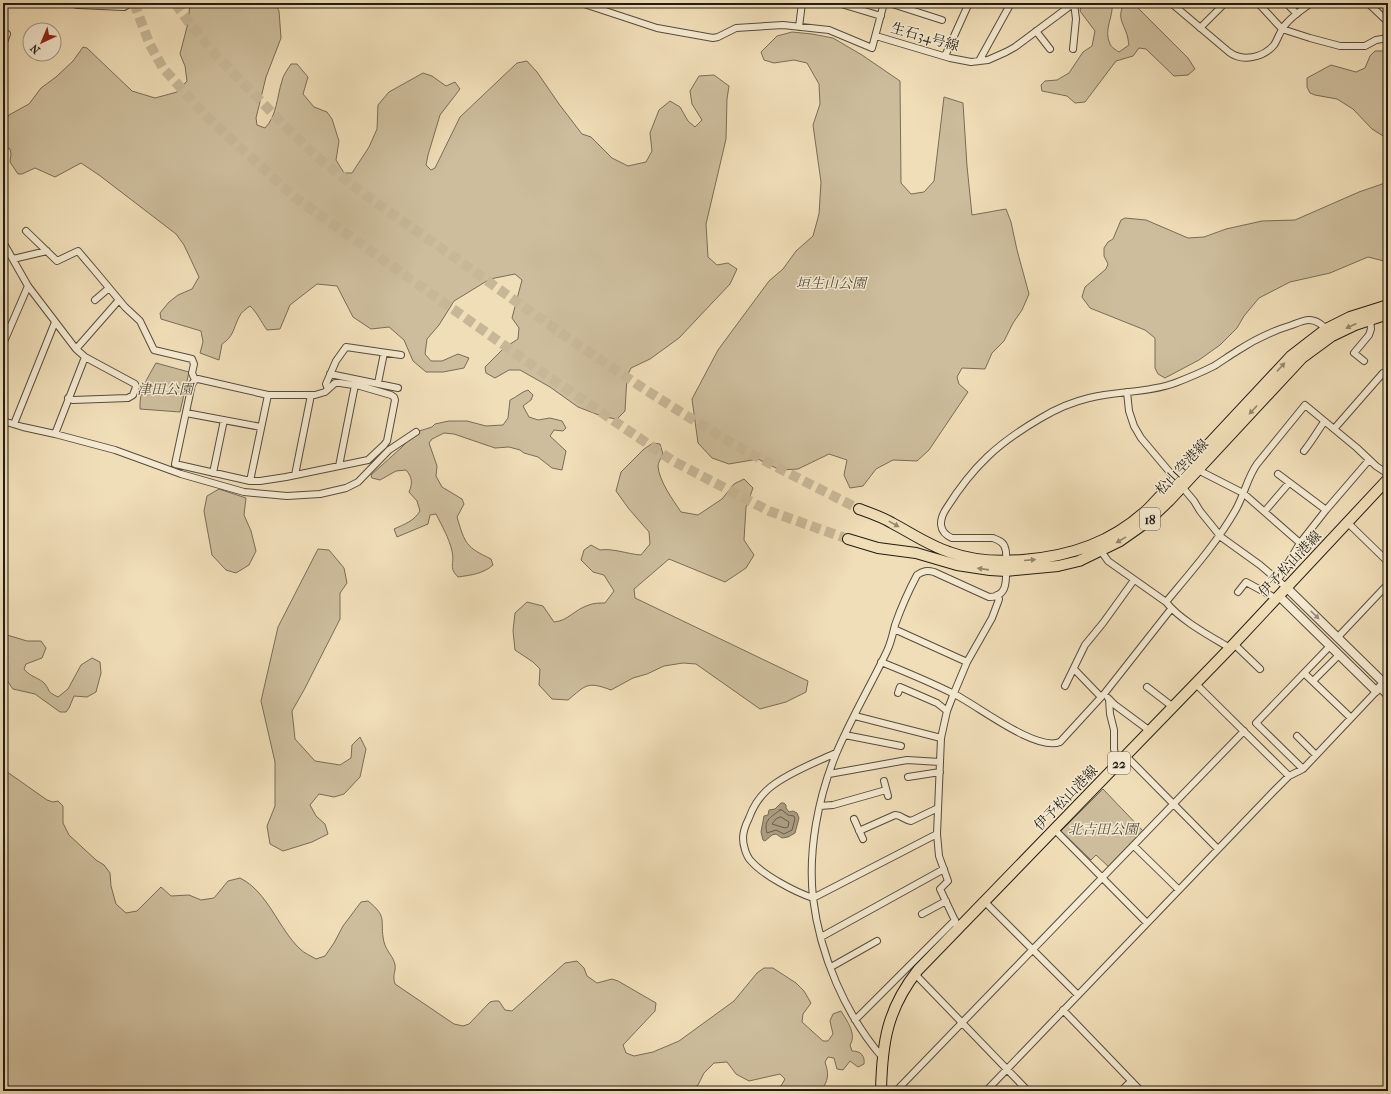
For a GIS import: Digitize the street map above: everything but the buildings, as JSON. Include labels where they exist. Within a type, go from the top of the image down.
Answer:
[{"type":"main road","name":"松山空港線","points":[[859,509],[892,522],[923,541],[950,553],[1006,566],[1069,564],[1101,551],[1133,533],[1147,522],[1291,356],[1350,317],[1388,305]]},
{"type":"main road","name":"松山空港線","points":[[848,539],[878,548],[916,552],[957,565],[990,570],[1037,559],[1063,555],[1086,548],[1102,541],[1138,518],[1198,470],[1302,358],[1329,332],[1388,314]]},
{"type":"main road","name":"伊予松山港線","points":[[881,1091],[882,1057],[891,1017],[902,993],[912,978],[956,924],[985,902],[1055,830],[1196,684],[1388,479]]},
{"type":"street","points":[[70,3],[78,5],[124,6],[131,3]]},
{"type":"street","name":"生石34号線","points":[[581,3],[656,28],[713,38],[736,28],[783,24],[829,30],[872,48],[876,36],[961,60],[979,61],[988,60],[1006,52],[1073,3]]},
{"type":"street","points":[[800,27],[802,3]]},
{"type":"street","points":[[840,3],[880,16]]},
{"type":"street","points":[[876,36],[884,3]]},
{"type":"street","points":[[889,3],[942,20]]},
{"type":"street","points":[[945,56],[969,3]]},
{"type":"street","points":[[979,61],[1009,3]]},
{"type":"street","points":[[1073,3],[1076,18],[1074,49]]},
{"type":"street","points":[[1171,3],[1234,56],[1241,58],[1254,57],[1267,51],[1273,46],[1282,29],[1311,3]]},
{"type":"street","points":[[1200,28],[1225,3]]},
{"type":"street","points":[[1258,3],[1282,29],[1310,38],[1340,46],[1365,46],[1376,40],[1388,38]]},
{"type":"street","points":[[1286,3],[1297,14]]},
{"type":"street","points":[[1368,3],[1388,22]]},
{"type":"street","points":[[3,31],[7,34],[3,45]]},
{"type":"street","points":[[1036,31],[1050,49]]},
{"type":"street","points":[[26,231],[57,261],[78,251],[128,311],[140,321],[154,350],[192,359],[194,364],[192,373],[195,380]]},
{"type":"street","points":[[3,242],[28,286],[76,350],[85,357],[135,384],[136,387],[133,395],[128,398],[73,400],[68,398]]},
{"type":"street","points":[[13,259],[47,251]]},
{"type":"street","points":[[4,340],[28,286]]},
{"type":"street","points":[[95,300],[109,288]]},
{"type":"street","points":[[76,350],[120,300]]},
{"type":"street","points":[[1364,362],[1354,353],[1369,335],[1371,329],[1370,319]]},
{"type":"street","points":[[882,1057],[868,1041],[855,1020],[837,984],[821,937],[813,898],[812,861],[820,806],[836,753],[888,650],[894,630],[917,575],[928,571],[934,572],[989,597],[999,594],[1005,587],[1006,548],[999,540],[994,538],[952,538],[941,529],[940,523],[942,516],[958,491],[991,452],[1026,426],[1056,409],[1087,398],[1173,384],[1214,366],[1257,339],[1280,329],[1308,320],[1316,321],[1329,332]]},
{"type":"street","points":[[14,424],[55,322]]},
{"type":"street","points":[[328,389],[326,384],[330,374],[336,361],[346,347],[401,355]]},
{"type":"street","points":[[378,383],[384,353]]},
{"type":"street","points":[[55,434],[85,357]]},
{"type":"street","points":[[1334,430],[1383,372]]},
{"type":"street","points":[[330,374],[398,388]]},
{"type":"street","points":[[175,464],[250,481],[260,481],[368,460],[384,445],[386,441],[395,400],[394,397],[355,385],[335,383],[321,394],[268,395],[198,379],[195,380]]},
{"type":"street","points":[[170,470],[175,464],[192,384],[195,380]]},
{"type":"street","points":[[339,466],[355,385]]},
{"type":"street","points":[[1127,392],[1129,411],[1134,426],[1141,438],[1219,534],[1287,588],[1338,637],[1382,685],[1388,695]]},
{"type":"street","points":[[250,481],[268,395]]},
{"type":"street","points":[[295,474],[311,395]]},
{"type":"street","points":[[1166,602],[1206,553],[1235,512],[1251,472],[1256,464],[1305,405],[1357,448],[1369,460],[1388,474]]},
{"type":"street","points":[[186,413],[261,427]]},
{"type":"street","points":[[213,473],[224,420]]},
{"type":"street","points":[[3,421],[115,450],[181,474],[244,492],[287,496],[320,494],[346,488],[358,482],[389,450],[416,432]]},
{"type":"street","points":[[1304,451],[1324,422]]},
{"type":"street","points":[[1278,580],[1300,543],[1369,460]]},
{"type":"street","points":[[1198,470],[1243,493],[1300,543]]},
{"type":"street","points":[[1278,474],[1326,510]]},
{"type":"street","points":[[1265,511],[1289,483]]},
{"type":"street","points":[[1348,522],[1388,562]]},
{"type":"street","points":[[1101,551],[1108,561],[1166,602],[1171,609],[1201,630],[1232,646],[1260,669]]},
{"type":"street","points":[[1065,686],[1085,645],[1134,580]]},
{"type":"street","points":[[1238,592],[1246,582],[1278,597],[1339,655],[1382,685]]},
{"type":"street","points":[[1338,637],[1388,584]]},
{"type":"street","points":[[855,1020],[899,976],[956,924],[940,889],[948,881],[940,856],[937,834],[941,738],[947,711],[967,662],[992,618],[999,599],[997,595]]},
{"type":"street","points":[[881,662],[954,694],[1012,729],[1050,744],[1060,742],[1103,696],[1171,609]]},
{"type":"street","points":[[894,630],[967,662]]},
{"type":"street","points":[[1303,769],[1256,723],[1330,646]]},
{"type":"street","points":[[1313,681],[1339,655]]},
{"type":"street","points":[[1074,669],[1103,696],[1150,731]]},
{"type":"street","points":[[1304,673],[1350,718]]},
{"type":"street","points":[[1196,684],[1290,776]]},
{"type":"street","points":[[986,1091],[1218,849],[1290,776],[1303,769],[1382,685]]},
{"type":"street","points":[[898,693],[900,687],[937,703],[947,711]]},
{"type":"street","points":[[1147,687],[1173,707]]},
{"type":"street","points":[[1109,699],[1110,714],[1114,730],[1115,754],[1124,758],[1174,804],[1218,849]]},
{"type":"street","points":[[855,716],[941,738]]},
{"type":"street","points":[[896,1091],[1244,731]]},
{"type":"street","points":[[845,736],[901,746]]},
{"type":"street","points":[[1297,736],[1316,755]]},
{"type":"street","points":[[836,753],[812,763],[776,783],[761,797],[752,809],[742,838],[745,850],[750,860],[765,873],[804,895],[813,898],[937,834]]},
{"type":"street","points":[[829,774],[907,760],[940,762]]},
{"type":"street","points":[[908,777],[940,772]]},
{"type":"street","points":[[820,806],[833,805],[887,793],[884,781]]},
{"type":"street","points":[[859,831],[895,815],[899,815],[911,821],[938,808]]},
{"type":"street","points":[[854,819],[862,839]]},
{"type":"street","points":[[1055,830],[1147,923]]},
{"type":"street","points":[[1134,846],[1179,890]]},
{"type":"street","points":[[821,937],[944,869]]},
{"type":"street","points":[[922,914],[946,901]]},
{"type":"street","points":[[985,902],[1078,995]]},
{"type":"street","points":[[831,967],[877,941]]},
{"type":"street","points":[[899,976],[912,978],[963,1023],[1028,1091]]},
{"type":"street","points":[[1063,1010],[1141,1091]]},
{"type":"street","points":[[1121,1091],[1131,1081]]},
{"type":"green space","points":[[190,3],[275,3],[279,11],[281,38],[266,77],[256,118],[257,125],[265,128],[269,123],[274,112],[283,77],[291,64],[297,64],[308,77],[303,94],[314,107],[327,112],[332,119],[339,141],[336,160],[344,173],[352,173],[369,147],[377,129],[378,105],[389,92],[423,73],[432,76],[446,86],[455,82],[460,89],[440,115],[426,165],[431,170],[435,168],[460,117],[517,63],[527,61],[537,72],[582,134],[591,137],[612,158],[628,166],[646,162],[652,151],[650,133],[659,110],[670,101],[680,107],[688,121],[695,127],[702,120],[692,104],[690,91],[699,76],[714,75],[729,86],[727,99],[726,139],[706,224],[708,257],[717,265],[728,263],[737,269],[730,284],[679,338],[650,359],[631,368],[627,376],[625,411],[617,419],[604,417],[578,407],[550,387],[520,370],[509,370],[495,378],[486,373],[485,367],[504,348],[518,339],[519,328],[512,318],[522,280],[515,274],[490,279],[454,301],[439,325],[427,339],[425,354],[431,361],[442,361],[458,354],[469,358],[464,368],[443,372],[426,372],[413,361],[404,340],[389,327],[371,329],[353,317],[337,286],[317,284],[290,305],[280,329],[267,330],[250,306],[241,314],[231,335],[222,344],[219,360],[200,353],[203,342],[201,331],[161,319],[160,313],[169,302],[178,295],[192,289],[199,277],[184,245],[176,234],[81,163],[55,177],[35,168],[22,174],[18,174],[10,162],[10,149],[3,146],[3,122],[9,115],[29,104],[41,88],[56,77],[73,61],[83,47],[87,48],[132,91],[155,98],[177,92],[187,81],[185,66],[180,54],[188,23]]},
{"type":"green space","points":[[1085,3],[1112,3],[1112,13],[1108,28],[1108,39],[1111,46],[1119,52],[1129,45],[1121,18],[1122,8],[1124,3],[1126,3],[1135,5],[1188,58],[1195,69],[1188,75],[1174,76],[1146,49],[1139,48],[1133,56],[1116,61],[1085,102],[1075,103],[1067,96],[1042,91],[1041,85],[1045,81],[1057,80],[1069,73],[1083,52],[1092,46],[1095,31],[1080,11],[1081,6]]},
{"type":"green space","name":"垣生山公園","points":[[792,32],[833,38],[862,55],[900,81],[901,183],[911,194],[924,192],[934,181],[944,97],[963,103],[972,215],[1006,209],[1011,222],[1029,294],[1022,310],[1013,323],[1004,341],[992,353],[985,369],[962,368],[957,377],[959,384],[968,392],[929,450],[917,461],[893,460],[876,469],[863,486],[850,488],[844,475],[847,460],[829,454],[798,469],[780,470],[758,459],[729,464],[712,458],[698,443],[692,399],[718,350],[769,281],[783,269],[796,251],[813,236],[819,214],[821,182],[813,125],[820,104],[819,84],[807,63],[794,60],[774,63],[764,60],[761,52],[777,36]]},
{"type":"green space","points":[[1375,51],[1388,51],[1388,139],[1372,129],[1353,109],[1337,99],[1310,93],[1307,87],[1307,78],[1331,65],[1356,72],[1365,68],[1370,56]]},
{"type":"green space","points":[[1388,182],[1388,262],[1368,257],[1330,273],[1290,282],[1259,298],[1244,316],[1237,328],[1220,345],[1199,360],[1165,378],[1158,374],[1155,368],[1155,338],[1145,330],[1090,308],[1082,297],[1085,287],[1106,269],[1108,264],[1104,256],[1104,248],[1108,242],[1113,239],[1121,220],[1125,218],[1146,220],[1188,238],[1204,237],[1226,229],[1262,221],[1295,220],[1359,192]]},
{"type":"green space","name":"津田公園","points":[[156,363],[189,372],[180,412],[140,409],[142,390]]},
{"type":"green space","points":[[528,390],[533,395],[531,400],[523,406],[529,417],[538,420],[550,418],[562,421],[566,428],[563,431],[554,430],[550,436],[566,451],[562,470],[552,468],[538,457],[524,453],[520,450],[509,447],[495,448],[454,434],[444,433],[432,439],[429,443],[437,466],[436,476],[442,487],[462,499],[464,504],[457,517],[465,539],[471,548],[491,559],[493,565],[481,572],[458,577],[452,568],[453,555],[449,541],[436,514],[430,515],[428,524],[397,537],[394,529],[412,520],[420,511],[417,501],[409,492],[411,480],[410,475],[406,470],[396,471],[380,480],[372,478],[371,475],[401,448],[416,432],[432,427],[435,424],[449,421],[467,421],[486,426],[503,425],[508,418],[510,400]]},
{"type":"green space","points":[[653,443],[660,444],[663,454],[658,465],[659,472],[667,490],[681,512],[698,515],[722,499],[734,484],[744,479],[753,488],[746,507],[744,540],[754,555],[746,568],[725,582],[669,559],[634,589],[635,598],[808,681],[806,692],[786,702],[760,709],[696,664],[683,663],[664,666],[647,674],[633,678],[611,690],[592,685],[583,688],[568,700],[552,699],[539,685],[540,669],[533,662],[515,650],[513,631],[515,613],[527,602],[543,606],[554,622],[568,617],[591,604],[605,603],[614,591],[604,575],[593,572],[581,560],[584,550],[591,545],[600,550],[610,550],[641,555],[650,544],[649,532],[616,491],[621,472],[644,449]]},
{"type":"green space","points":[[219,489],[246,498],[244,515],[251,531],[256,551],[249,565],[236,573],[226,570],[212,555],[204,511],[207,496]]},
{"type":"green space","points":[[318,549],[329,550],[344,568],[347,583],[340,593],[340,619],[292,711],[295,739],[315,761],[340,765],[351,758],[352,745],[360,737],[366,749],[360,777],[344,794],[334,797],[319,794],[310,805],[316,816],[325,824],[328,834],[312,842],[283,851],[270,844],[267,826],[275,806],[275,762],[261,701],[278,627]]},
{"type":"green space","points":[[3,635],[27,641],[41,641],[46,648],[42,658],[26,664],[24,669],[29,674],[43,682],[50,692],[58,697],[68,689],[81,665],[92,658],[100,662],[101,673],[96,692],[87,697],[74,696],[66,712],[60,712],[35,694],[13,689],[3,675],[3,670],[8,656],[3,652]]},
{"type":"green space","points":[[3,769],[47,800],[53,802],[58,801],[63,806],[63,823],[69,835],[96,860],[104,865],[110,873],[111,886],[116,904],[126,913],[137,911],[161,887],[171,896],[189,895],[201,900],[214,898],[228,881],[240,878],[250,884],[258,892],[285,931],[300,949],[316,959],[325,956],[343,926],[361,902],[368,901],[379,911],[381,916],[384,942],[395,965],[395,984],[454,1024],[463,1026],[469,1024],[490,1002],[494,1001],[499,1001],[505,1010],[512,1011],[565,963],[577,961],[584,968],[587,976],[597,983],[612,979],[618,981],[656,1003],[655,1011],[623,1045],[626,1053],[634,1056],[653,1052],[679,1041],[734,1001],[757,973],[764,968],[773,968],[796,983],[804,991],[811,1003],[803,1014],[802,1022],[823,1041],[828,1041],[833,1034],[830,1021],[833,1014],[841,1011],[852,1032],[852,1041],[850,1045],[852,1051],[862,1054],[864,1064],[858,1067],[850,1061],[843,1070],[837,1069],[834,1058],[828,1057],[825,1062],[828,1074],[827,1081],[820,1091],[766,1091],[781,1086],[785,1079],[780,1074],[749,1081],[736,1074],[727,1062],[714,1063],[704,1073],[698,1085],[690,1091],[17,1091],[3,1082]]},
{"type":"green space","name":"北吉田公園","points":[[1103,789],[1144,832],[1110,868],[1096,855],[1091,860],[1061,831]]},
{"type":"water","points":[[781,803],[786,805],[789,812],[793,811],[797,813],[799,818],[795,833],[788,837],[782,838],[776,834],[772,835],[765,841],[763,840],[761,832],[764,816],[768,815],[769,810],[775,809]]},
{"type":"tunnel","points":[[134,3],[150,45],[163,68],[204,114],[294,197],[545,374],[673,461],[769,511],[848,539]]},
{"type":"tunnel","points":[[175,3],[191,26],[238,78],[291,132],[318,157],[369,197],[556,329],[656,397],[725,439],[859,509]]}]
